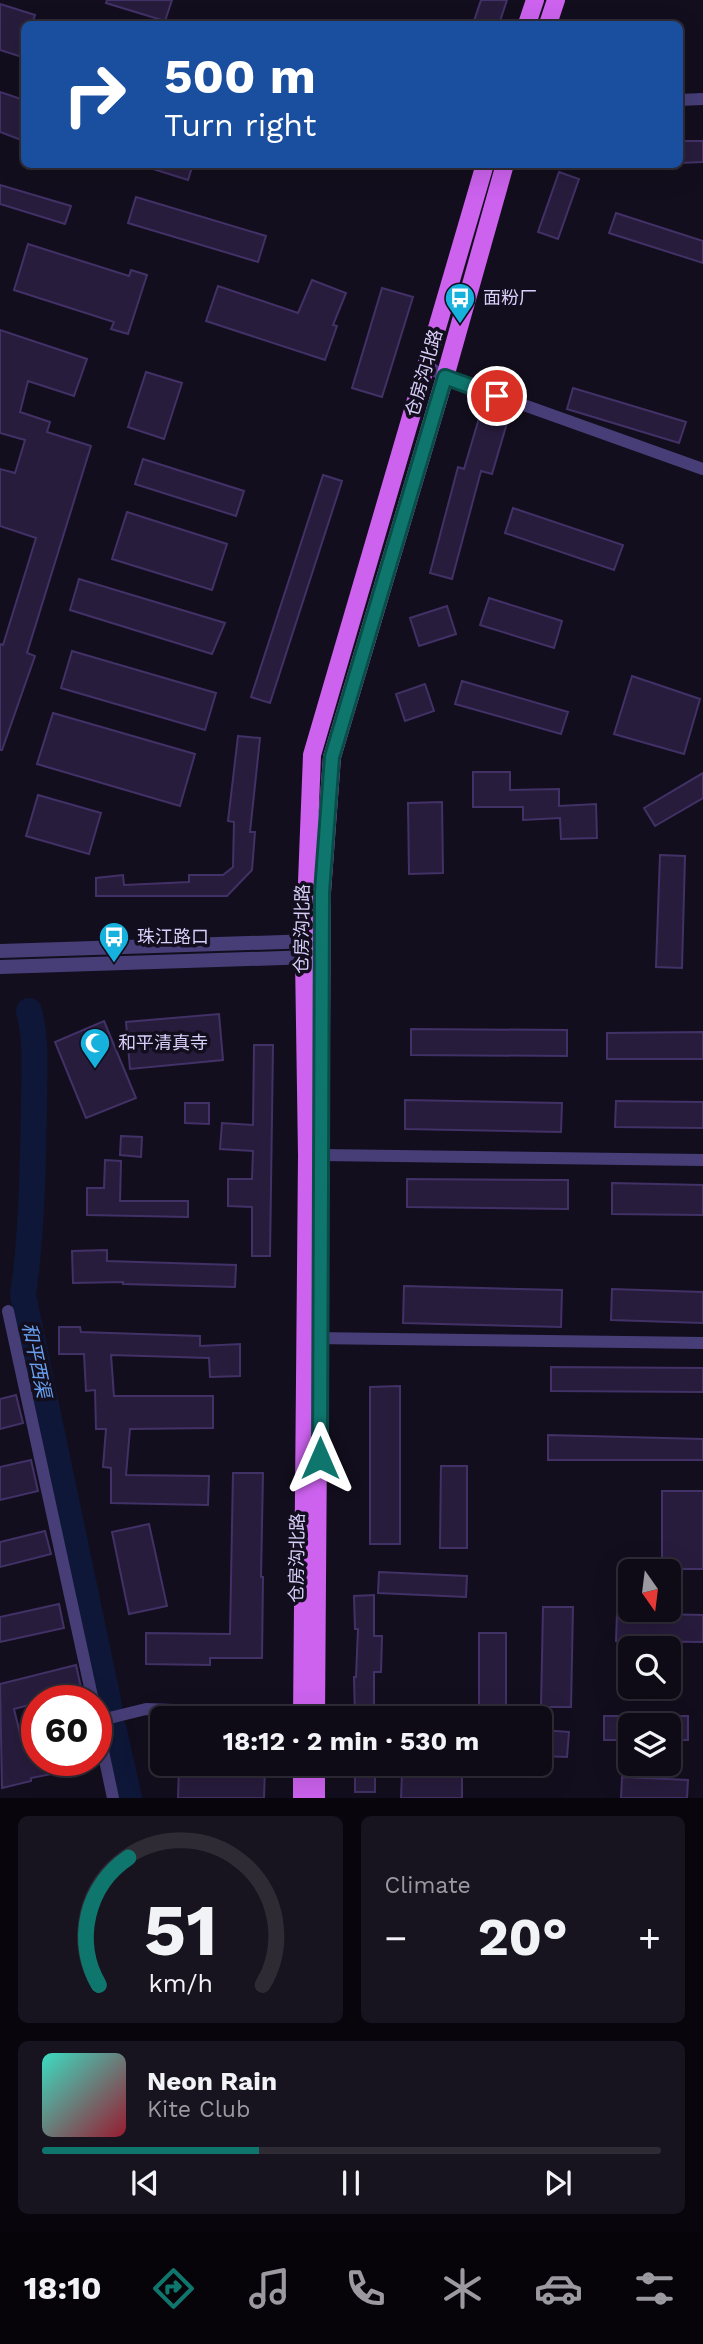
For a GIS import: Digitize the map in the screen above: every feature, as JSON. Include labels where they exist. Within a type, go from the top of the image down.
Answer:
[{"type":"main road","points":[[528,21],[535,0]]},
{"type":"main road","points":[[549,21],[556,0]]},
{"type":"main road","name":"仓房沟北路","points":[[309,1706],[313,1338],[312,755],[484,168]]},
{"type":"main road","name":"仓房沟北路","points":[[313,1338],[321,1155],[313,949],[322,892],[332,757],[504,168]]},
{"type":"main road","points":[[302,1776],[302,1798]]},
{"type":"main road","points":[[316,1776],[316,1798]]},
{"type":"street","points":[[683,100],[703,99]]},
{"type":"street","points":[[426,365],[445,377],[703,469]]},
{"type":"street","points":[[0,951],[313,949]]},
{"type":"street","points":[[0,967],[313,949]]},
{"type":"street","points":[[321,1155],[703,1160]]},
{"type":"street","points":[[8,1311],[90,1685]]},
{"type":"street","points":[[313,1338],[703,1343]]},
{"type":"street","points":[[112,1716],[150,1709]]},
{"type":"street","points":[[109,1776],[113,1798]]},
{"type":"building","points":[[107,0],[172,0],[165,21],[106,3]]},
{"type":"building","points":[[481,0],[507,0],[500,21],[474,21]]},
{"type":"building","points":[[0,4],[35,15],[33,21],[21,21],[21,57],[0,50]]},
{"type":"building","points":[[0,92],[21,99],[21,140],[0,132]]},
{"type":"building","points":[[683,141],[703,141],[703,162],[683,163]]},
{"type":"building","points":[[150,168],[192,168],[188,180]]},
{"type":"building","points":[[559,172],[579,179],[558,239],[538,232]]},
{"type":"building","points":[[0,185],[71,206],[65,224],[0,204]]},
{"type":"building","points":[[136,197],[266,236],[258,262],[128,223]]},
{"type":"building","points":[[616,213],[703,241],[703,263],[609,233]]},
{"type":"building","points":[[28,244],[129,276],[131,270],[147,275],[128,334],[111,329],[114,322],[14,290]]},
{"type":"building","points":[[312,280],[346,293],[333,325],[337,326],[325,360],[206,321],[218,286],[298,313]]},
{"type":"building","points":[[382,288],[413,297],[382,397],[352,388]]},
{"type":"building","points":[[0,330],[87,359],[74,396],[28,381],[20,412],[50,422],[47,432],[91,446],[27,653],[35,656],[2,750],[0,644],[3,645],[36,538],[0,526],[0,469],[15,473],[25,440],[0,433]]},
{"type":"building","points":[[146,372],[182,383],[164,439],[128,427]]},
{"type":"building","points":[[573,388],[686,422],[679,443],[567,409]]},
{"type":"building","points":[[482,408],[509,416],[492,474],[481,471],[452,579],[430,573],[458,467],[464,469]]},
{"type":"building","points":[[143,459],[244,491],[236,516],[135,484]]},
{"type":"building","points":[[323,475],[342,481],[270,703],[251,697]]},
{"type":"building","points":[[513,508],[623,545],[614,570],[505,533]]},
{"type":"building","points":[[127,512],[227,544],[212,590],[112,559]]},
{"type":"building","points":[[79,579],[225,623],[212,654],[70,610]]},
{"type":"building","points":[[489,598],[562,621],[554,648],[480,625]]},
{"type":"building","points":[[447,606],[456,634],[419,646],[410,618]]},
{"type":"building","points":[[72,651],[216,693],[205,730],[61,688]]},
{"type":"building","points":[[632,676],[700,699],[684,754],[614,734]]},
{"type":"building","points":[[462,681],[568,712],[561,734],[455,704]]},
{"type":"building","points":[[425,684],[434,711],[405,721],[396,694]]},
{"type":"building","points":[[53,713],[195,754],[180,806],[37,764]]},
{"type":"building","points":[[238,736],[260,738],[250,832],[255,832],[252,870],[227,896],[96,896],[96,878],[123,875],[124,885],[189,882],[189,875],[223,875],[233,867],[234,822],[228,821]]},
{"type":"building","points":[[473,772],[510,772],[510,790],[559,789],[559,806],[596,804],[597,838],[561,839],[560,818],[523,820],[523,807],[473,807]]},
{"type":"building","points":[[703,773],[703,798],[655,826],[644,808]]},
{"type":"building","points":[[38,795],[101,813],[89,854],[26,836]]},
{"type":"building","points":[[442,802],[443,873],[409,874],[408,803]]},
{"type":"building","points":[[660,855],[685,856],[682,968],[656,967]]},
{"type":"building","points":[[219,1014],[223,1060],[130,1069],[126,1022]]},
{"type":"building","name":"和平清真寺","points":[[104,1021],[136,1098],[86,1118],[55,1042]]},
{"type":"building","points":[[411,1029],[567,1030],[567,1056],[411,1055]]},
{"type":"building","points":[[703,1032],[703,1059],[607,1059],[607,1033]]},
{"type":"building","points":[[254,1045],[273,1045],[270,1256],[252,1256],[252,1207],[228,1206],[228,1179],[252,1179],[253,1151],[220,1149],[222,1123],[253,1125]]},
{"type":"building","points":[[405,1100],[562,1103],[561,1132],[405,1129]]},
{"type":"building","points":[[616,1101],[703,1102],[703,1128],[615,1127]]},
{"type":"building","points":[[185,1103],[209,1103],[209,1124],[185,1123]]},
{"type":"building","points":[[121,1136],[142,1137],[141,1157],[120,1155]]},
{"type":"building","points":[[105,1160],[121,1161],[120,1201],[188,1201],[188,1217],[87,1215],[87,1188],[104,1188]]},
{"type":"building","points":[[407,1179],[568,1180],[568,1209],[407,1207]]},
{"type":"building","points":[[612,1183],[703,1185],[703,1215],[612,1214]]},
{"type":"building","points":[[107,1250],[107,1261],[236,1265],[235,1287],[123,1282],[73,1283],[72,1251]]},
{"type":"building","points":[[404,1286],[562,1290],[561,1327],[403,1323]]},
{"type":"building","points":[[612,1289],[703,1292],[703,1323],[611,1320]]},
{"type":"building","points":[[59,1327],[80,1327],[81,1332],[200,1336],[200,1346],[240,1344],[240,1376],[210,1377],[209,1358],[111,1355],[114,1396],[213,1396],[213,1428],[130,1429],[126,1475],[209,1476],[208,1505],[111,1503],[111,1468],[103,1467],[106,1429],[96,1429],[95,1390],[86,1391],[84,1354],[59,1354]]},
{"type":"building","points":[[551,1367],[703,1368],[703,1392],[551,1391]]},
{"type":"building","points":[[400,1386],[400,1544],[370,1544],[370,1387]]},
{"type":"building","points":[[16,1395],[23,1423],[0,1429],[0,1399]]},
{"type":"building","points":[[548,1435],[703,1439],[703,1460],[548,1460]]},
{"type":"building","points":[[31,1460],[38,1491],[0,1500],[0,1467]]},
{"type":"building","points":[[441,1466],[467,1466],[467,1548],[440,1548]]},
{"type":"building","points":[[233,1473],[263,1473],[262,1658],[210,1658],[210,1665],[146,1664],[146,1633],[230,1634]]},
{"type":"building","points":[[662,1491],[703,1491],[703,1569],[681,1569],[681,1559],[662,1559]]},
{"type":"building","points":[[149,1524],[167,1606],[129,1614],[112,1532]]},
{"type":"building","points":[[45,1531],[51,1554],[0,1567],[0,1542]]},
{"type":"building","points":[[379,1572],[467,1576],[466,1597],[378,1593]]},
{"type":"building","points":[[374,1595],[374,1636],[382,1636],[381,1672],[374,1672],[374,1706],[355,1706],[358,1629],[355,1629],[354,1596]]},
{"type":"building","points":[[59,1604],[64,1628],[0,1642],[0,1617]]},
{"type":"building","points":[[543,1607],[573,1607],[571,1707],[541,1706]]},
{"type":"building","points":[[617,1613],[618,1622],[681,1622],[681,1614],[703,1615],[703,1642],[681,1642],[681,1636],[618,1636],[616,1641]]},
{"type":"building","points":[[479,1633],[506,1633],[506,1705],[479,1705]]},
{"type":"building","points":[[76,1665],[80,1685],[21,1685],[21,1707],[14,1709],[21,1738],[21,1776],[41,1776],[2,1788],[0,1684]]},
{"type":"building","points":[[604,1716],[618,1716],[618,1740],[604,1740]]},
{"type":"building","points":[[681,1716],[688,1716],[688,1740],[681,1740]]},
{"type":"building","points":[[552,1731],[569,1732],[567,1757],[552,1756]]},
{"type":"building","points":[[179,1776],[265,1776],[264,1798],[178,1798]]},
{"type":"building","points":[[355,1776],[375,1776],[375,1792],[355,1792]]},
{"type":"building","points":[[402,1776],[462,1776],[462,1798],[401,1798]]},
{"type":"building","points":[[622,1777],[688,1780],[687,1798],[621,1798]]},
{"type":"waterway","name":"和平西渠","points":[[29,1011],[34,1056],[33,1150],[23,1295],[105,1685]]},
{"type":"waterway","name":"和平西渠","points":[[114,1730],[129,1798]]},
{"type":"place","name":"面粉厂","points":[[460,325]]},
{"type":"place","name":"珠江路口","points":[[114,964]]},
{"type":"place","name":"和平清真寺","points":[[95,1070]]},
{"type":"route","points":[[320,1458],[322,892],[332,757],[445,377],[497,396]]}]
